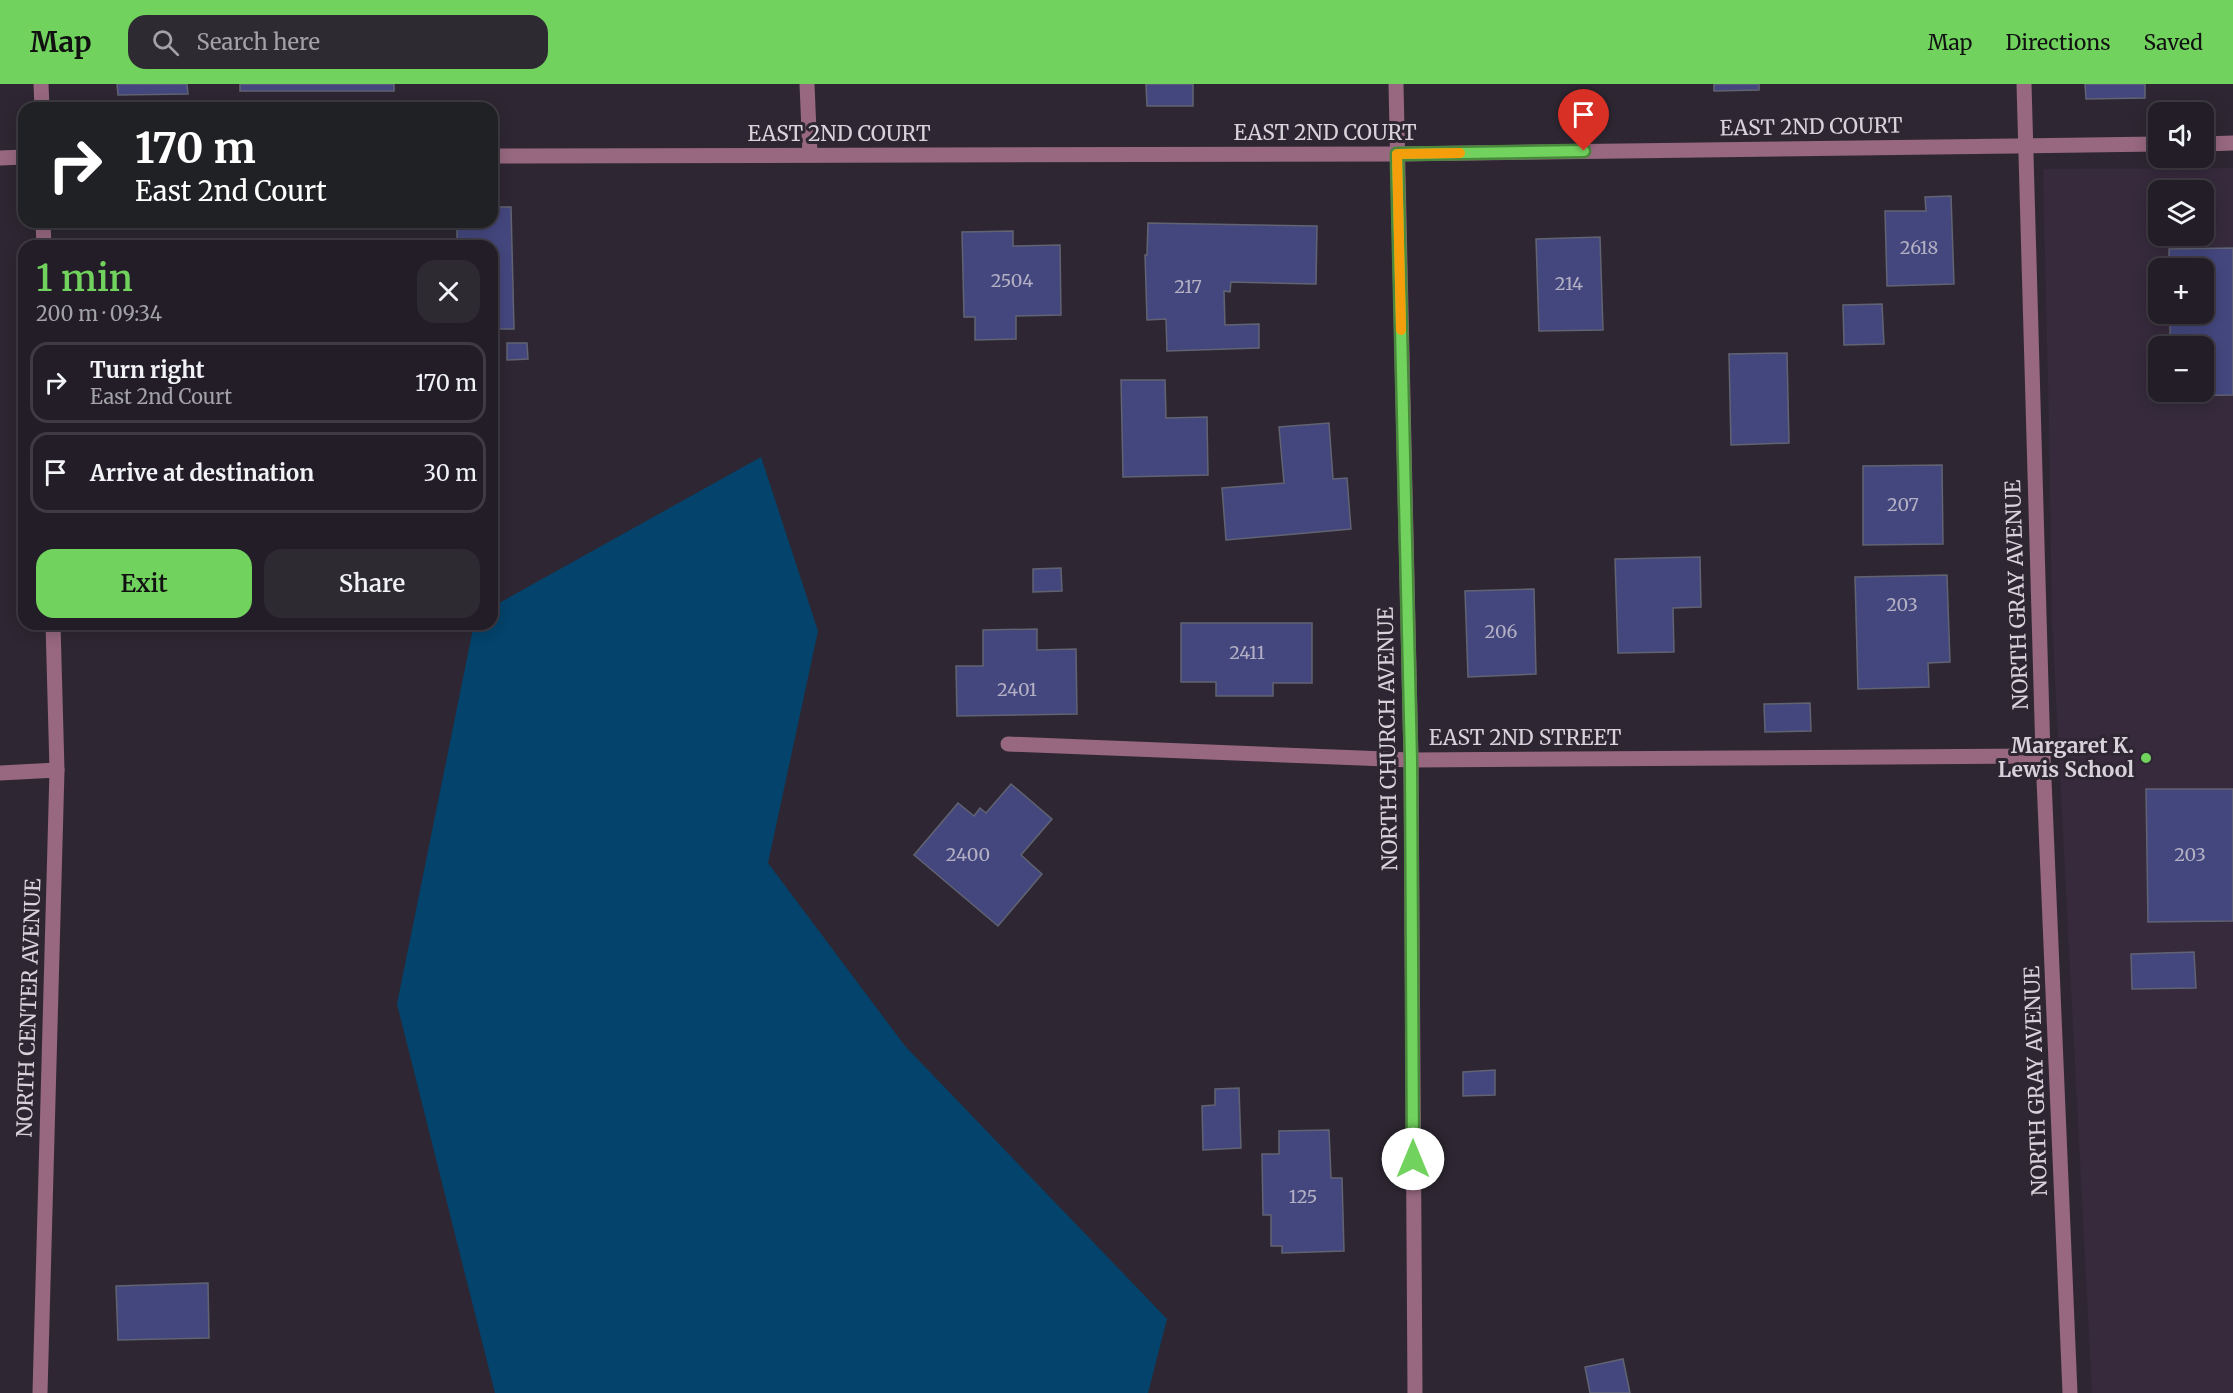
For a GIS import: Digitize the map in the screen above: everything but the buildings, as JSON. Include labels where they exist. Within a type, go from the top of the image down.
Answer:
[{"type":"street","points":[[41,84],[42,102]]},
{"type":"street","points":[[807,84],[810,155]]},
{"type":"street","name":"NORTH CHURCH AVENUE","points":[[1396,84],[1411,760],[1415,1393]]},
{"type":"street","name":"NORTH GRAY AVENUE","points":[[2024,84],[2043,756],[2070,1393]]},
{"type":"street","points":[[2214,144],[2233,143]]},
{"type":"street","name":"EAST 2ND COURT","points":[[498,156],[1397,154],[2148,144]]},
{"type":"street","points":[[0,158],[18,157]]},
{"type":"street","name":"NORTH CENTER AVENUE","points":[[40,1393],[57,770],[53,630]]},
{"type":"street","name":"EAST 2ND STREET","points":[[1008,744],[1411,760],[2043,756]]},
{"type":"street","points":[[0,773],[57,770]]},
{"type":"shaded area","name":"Margaret K. Lewis School","points":[[2233,168],[2233,1393],[2092,1393],[2052,620],[2043,169]]},
{"type":"water","points":[[761,457],[818,631],[768,863],[905,1046],[1167,1319],[1148,1393],[495,1393],[397,1004],[473,630],[498,630],[498,604]]},
{"type":"slow traffic","points":[[1401,330],[1397,154],[1460,153]]},
{"type":"place","name":"Margaret K. Lewis School","points":[[2146,758]]},
{"type":"route","points":[[1413,1159],[1411,760],[1397,154],[1584,151]]}]
